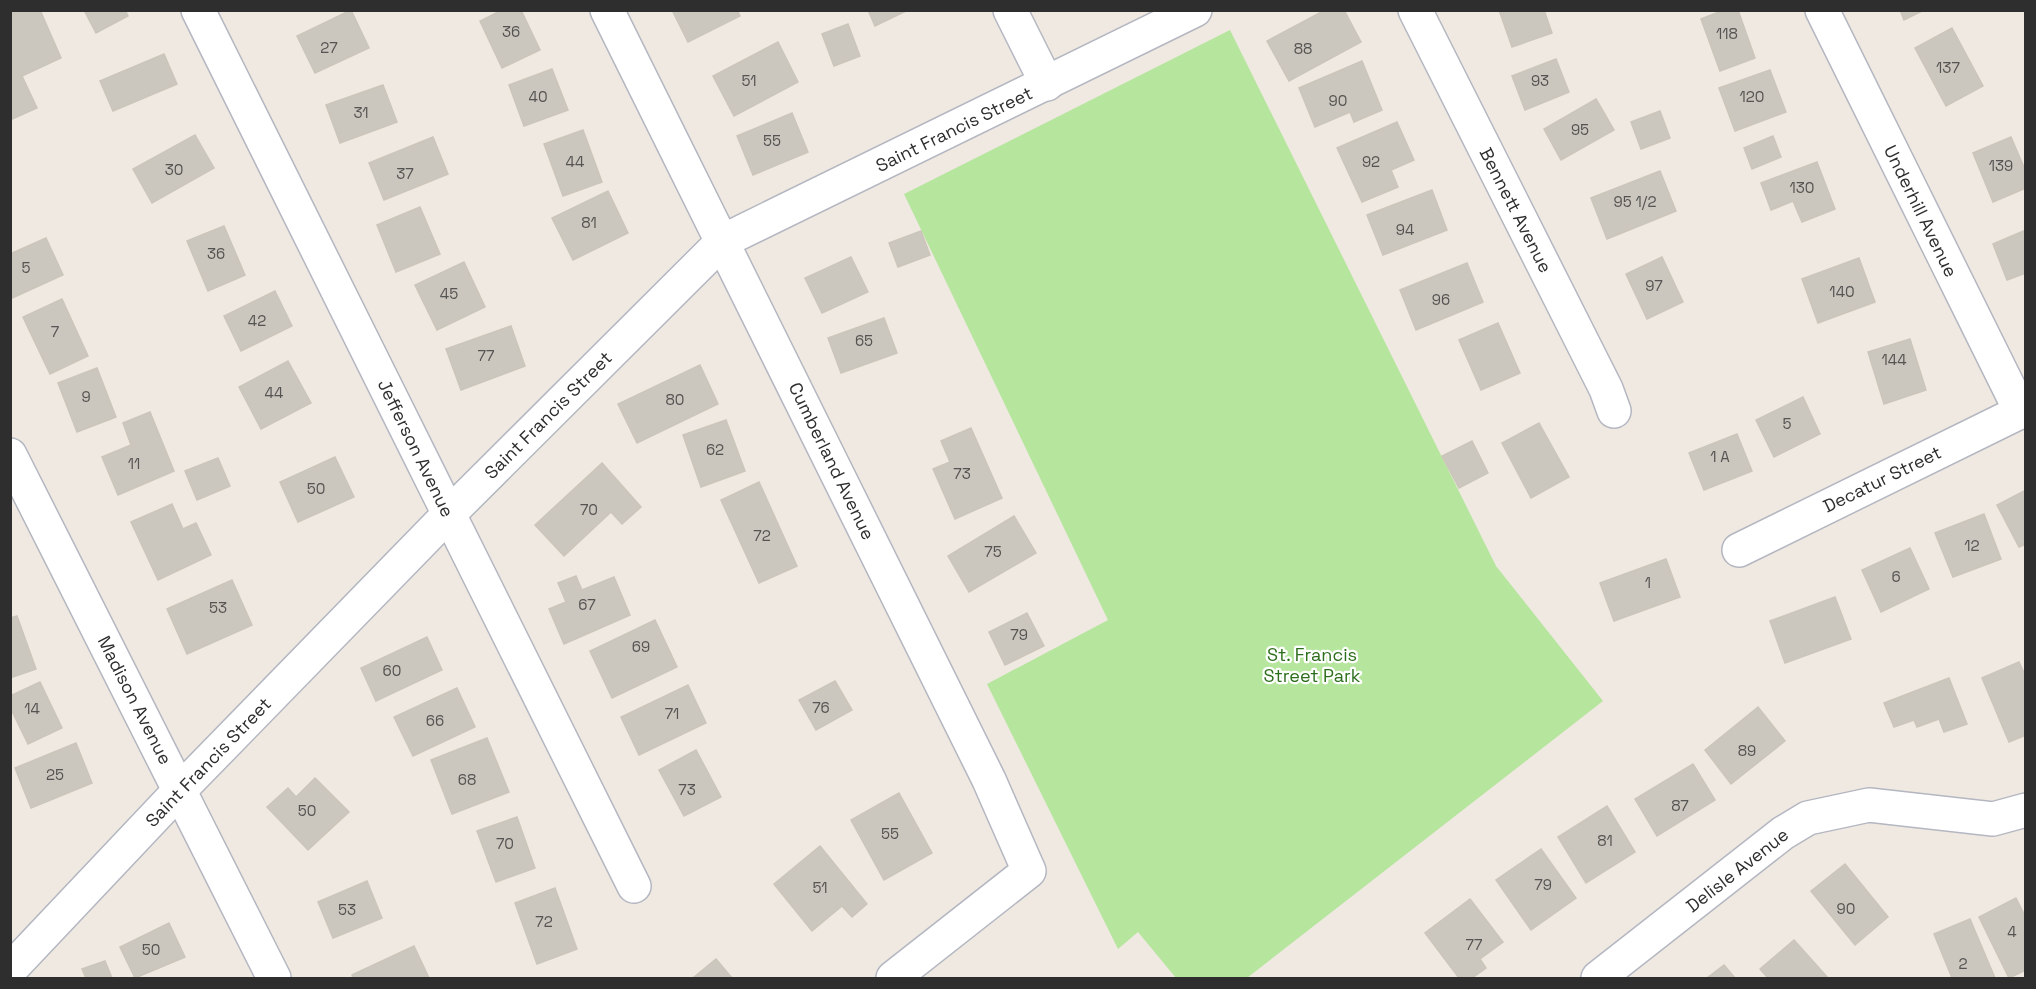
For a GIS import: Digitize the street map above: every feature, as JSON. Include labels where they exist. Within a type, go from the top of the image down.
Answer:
[{"type":"street","name":"Jefferson Avenue","points":[[198,10],[634,886]]},
{"type":"street","name":"Cumberland Avenue","points":[[607,10],[989,780],[1029,871],[893,978]]},
{"type":"street","points":[[1010,10],[1047,84]]},
{"type":"street","name":"Saint Francis Street","points":[[10,969],[180,790],[449,514],[723,241],[1195,10]]},
{"type":"street","name":"Bennett Avenue","points":[[1415,10],[1606,389],[1614,411]]},
{"type":"street","name":"Underhill Avenue","points":[[1822,10],[2023,410]]},
{"type":"street","name":"Decatur Street","points":[[1739,550],[2023,410]]},
{"type":"street","name":"Madison Avenue","points":[[10,455],[274,978]]},
{"type":"street","name":"Delisle Avenue","points":[[1598,978],[1783,833],[1808,818],[1869,806],[1994,819],[2025,810]]},
{"type":"green space","name":"St. Francis Street Park","points":[[1230,30],[1496,566],[1603,701],[1247,978],[1176,978],[1138,932],[1118,949],[987,684],[1108,620],[904,194]]},
{"type":"building","points":[[10,10],[40,10],[61,58],[22,76],[37,108],[10,120]]},
{"type":"building","points":[[84,10],[125,10],[128,16],[96,33]]},
{"type":"building","points":[[351,10],[369,48],[315,73],[297,36]]},
{"type":"building","points":[[502,10],[521,10],[540,50],[502,68],[480,21]]},
{"type":"building","points":[[672,10],[737,10],[740,16],[688,42]]},
{"type":"building","points":[[868,10],[908,10],[875,26]]},
{"type":"building","points":[[1325,10],[1344,10],[1361,42],[1289,81],[1267,41]]},
{"type":"building","points":[[1499,10],[1544,10],[1552,33],[1512,47]]},
{"type":"building","points":[[1724,10],[1738,10],[1755,58],[1720,71],[1701,19]]},
{"type":"building","points":[[1900,10],[1924,10],[1904,20]]},
{"type":"building","points":[[848,24],[860,56],[834,66],[822,34]]},
{"type":"building","points":[[1952,28],[1983,86],[1946,106],[1915,48]]},
{"type":"building","points":[[778,42],[798,82],[734,116],[713,76]]},
{"type":"building","points":[[164,54],[177,84],[113,111],[100,81]]},
{"type":"building","points":[[1556,59],[1569,92],[1525,110],[1512,76]]},
{"type":"building","points":[[1362,61],[1382,110],[1354,122],[1350,112],[1315,127],[1299,88]]},
{"type":"building","points":[[552,69],[568,110],[524,126],[509,85]]},
{"type":"building","points":[[1770,70],[1786,112],[1735,131],[1719,88]]},
{"type":"building","points":[[383,85],[397,122],[340,143],[326,105]]},
{"type":"building","points":[[1596,99],[1614,130],[1561,160],[1544,129]]},
{"type":"building","points":[[1660,111],[1670,138],[1641,149],[1631,122]]},
{"type":"building","points":[[792,113],[808,152],[753,175],[737,136]]},
{"type":"building","points":[[1397,122],[1414,160],[1391,170],[1398,187],[1362,202],[1337,148]]},
{"type":"building","points":[[583,130],[602,182],[563,196],[544,144]]},
{"type":"building","points":[[195,135],[214,168],[152,203],[133,169]]},
{"type":"building","points":[[1773,136],[1781,157],[1752,169],[1744,148]]},
{"type":"building","points":[[433,137],[448,174],[384,200],[369,163]]},
{"type":"building","points":[[2011,137],[2026,172],[2026,188],[1993,202],[1973,153]]},
{"type":"building","points":[[1817,162],[1835,209],[1802,222],[1793,201],[1771,210],[1761,183]]},
{"type":"building","points":[[1660,171],[1676,211],[1607,239],[1591,198]]},
{"type":"building","points":[[1432,190],[1447,230],[1383,255],[1367,215]]},
{"type":"building","points":[[608,191],[628,233],[573,260],[552,218]]},
{"type":"building","points":[[420,207],[440,254],[396,272],[377,225]]},
{"type":"building","points":[[224,226],[245,275],[208,291],[187,241]]},
{"type":"building","points":[[2026,230],[2026,273],[2007,280],[1993,244]]},
{"type":"building","points":[[921,231],[930,255],[898,267],[889,243]]},
{"type":"building","points":[[46,238],[63,275],[10,299],[10,254]]},
{"type":"building","points":[[851,257],[868,292],[822,313],[805,278]]},
{"type":"building","points":[[1662,257],[1683,302],[1647,319],[1626,274]]},
{"type":"building","points":[[1859,258],[1875,302],[1818,323],[1802,279]]},
{"type":"building","points":[[464,262],[485,307],[437,330],[415,285]]},
{"type":"building","points":[[1467,263],[1483,302],[1416,330],[1400,290]]},
{"type":"building","points":[[275,291],[292,326],[241,351],[224,316]]},
{"type":"building","points":[[62,299],[88,356],[50,374],[23,317]]},
{"type":"building","points":[[884,318],[897,353],[841,373],[828,338]]},
{"type":"building","points":[[1498,323],[1520,373],[1481,390],[1459,340]]},
{"type":"building","points":[[511,326],[525,366],[461,390],[446,349]]},
{"type":"building","points":[[1910,339],[1926,390],[1884,404],[1868,352]]},
{"type":"building","points":[[288,361],[311,403],[261,429],[239,387]]},
{"type":"building","points":[[700,365],[718,404],[637,443],[618,404]]},
{"type":"building","points":[[97,368],[116,417],[77,432],[58,383]]},
{"type":"building","points":[[1803,397],[1820,434],[1774,457],[1756,420]]},
{"type":"building","points":[[150,412],[174,471],[118,495],[102,457],[131,445],[123,423]]},
{"type":"building","points":[[726,420],[745,471],[701,487],[683,435]]},
{"type":"building","points":[[1539,423],[1569,477],[1531,498],[1502,443]]},
{"type":"building","points":[[971,428],[1002,498],[955,519],[933,469],[950,462],[941,441]]},
{"type":"building","points":[[1737,434],[1752,471],[1704,490],[1689,453]]},
{"type":"building","points":[[1472,441],[1488,473],[1459,488],[1442,456]]},
{"type":"building","points":[[335,457],[354,497],[298,522],[280,482]]},
{"type":"building","points":[[218,458],[230,486],[197,500],[185,471]]},
{"type":"building","points":[[602,463],[641,507],[622,524],[611,512],[564,556],[535,525]]},
{"type":"building","points":[[759,482],[797,566],[759,583],[721,500]]},
{"type":"building","points":[[2026,490],[2026,544],[2019,547],[1997,505]]},
{"type":"building","points":[[172,504],[183,529],[196,523],[211,555],[158,580],[131,522]]},
{"type":"building","points":[[1984,514],[2001,559],[1953,577],[1935,533]]},
{"type":"building","points":[[1014,516],[1036,553],[969,592],[948,556]]},
{"type":"building","points":[[1910,548],[1929,589],[1881,612],[1862,570]]},
{"type":"building","points":[[1666,559],[1680,597],[1614,621],[1600,583]]},
{"type":"building","points":[[576,576],[582,590],[614,577],[630,615],[564,644],[549,609],[566,602],[558,583]]},
{"type":"building","points":[[232,580],[252,625],[187,654],[167,609]]},
{"type":"building","points":[[1835,597],[1851,639],[1785,663],[1770,621]]},
{"type":"building","points":[[1027,613],[1044,646],[1005,665],[989,632]]},
{"type":"building","points":[[17,616],[36,669],[10,678],[10,618]]},
{"type":"building","points":[[655,620],[677,667],[612,698],[590,651]]},
{"type":"building","points":[[427,637],[442,670],[376,701],[361,668]]},
{"type":"building","points":[[2019,662],[2026,677],[2026,735],[2009,742],[1982,678]]},
{"type":"building","points":[[1949,678],[1967,724],[1944,732],[1939,719],[1917,727],[1914,720],[1894,727],[1884,703]]},
{"type":"building","points":[[835,681],[852,710],[816,730],[799,700]]},
{"type":"building","points":[[40,682],[62,728],[28,744],[10,707],[10,696]]},
{"type":"building","points":[[688,685],[706,723],[639,755],[621,717]]},
{"type":"building","points":[[457,688],[475,727],[413,756],[394,717]]},
{"type":"building","points":[[1758,707],[1785,741],[1731,784],[1705,750]]},
{"type":"building","points":[[487,738],[509,792],[452,814],[431,760]]},
{"type":"building","points":[[76,743],[92,783],[31,808],[15,768]]},
{"type":"building","points":[[696,750],[721,797],[684,816],[659,770]]},
{"type":"building","points":[[1693,764],[1715,800],[1657,836],[1635,799]]},
{"type":"building","points":[[315,778],[349,812],[308,850],[267,807],[288,788],[296,797]]},
{"type":"building","points":[[899,793],[932,853],[884,880],[851,820]]},
{"type":"building","points":[[1607,806],[1635,852],[1586,883],[1558,837]]},
{"type":"building","points":[[517,817],[535,868],[496,882],[477,831]]},
{"type":"building","points":[[820,846],[867,904],[852,917],[842,906],[812,931],[774,884]]},
{"type":"building","points":[[1541,849],[1576,898],[1531,930],[1496,880]]},
{"type":"building","points":[[1845,864],[1888,917],[1855,945],[1811,891]]},
{"type":"building","points":[[367,881],[382,918],[333,938],[318,902]]},
{"type":"building","points":[[555,888],[577,949],[537,964],[515,903]]},
{"type":"building","points":[[2016,898],[2026,918],[2026,970],[2009,978],[1979,917]]},
{"type":"building","points":[[1470,899],[1503,942],[1480,959],[1486,968],[1472,978],[1459,978],[1425,933]]},
{"type":"building","points":[[1970,919],[1995,978],[1952,978],[1934,934]]},
{"type":"building","points":[[169,923],[185,957],[135,978],[120,947]]},
{"type":"building","points":[[1794,940],[1828,978],[1768,978],[1760,969]]},
{"type":"building","points":[[414,946],[429,978],[353,978],[352,975]]},
{"type":"building","points":[[716,959],[732,978],[693,978]]},
{"type":"building","points":[[105,961],[112,978],[86,978],[82,969]]},
{"type":"building","points":[[1724,965],[1735,978],[1707,978]]}]
